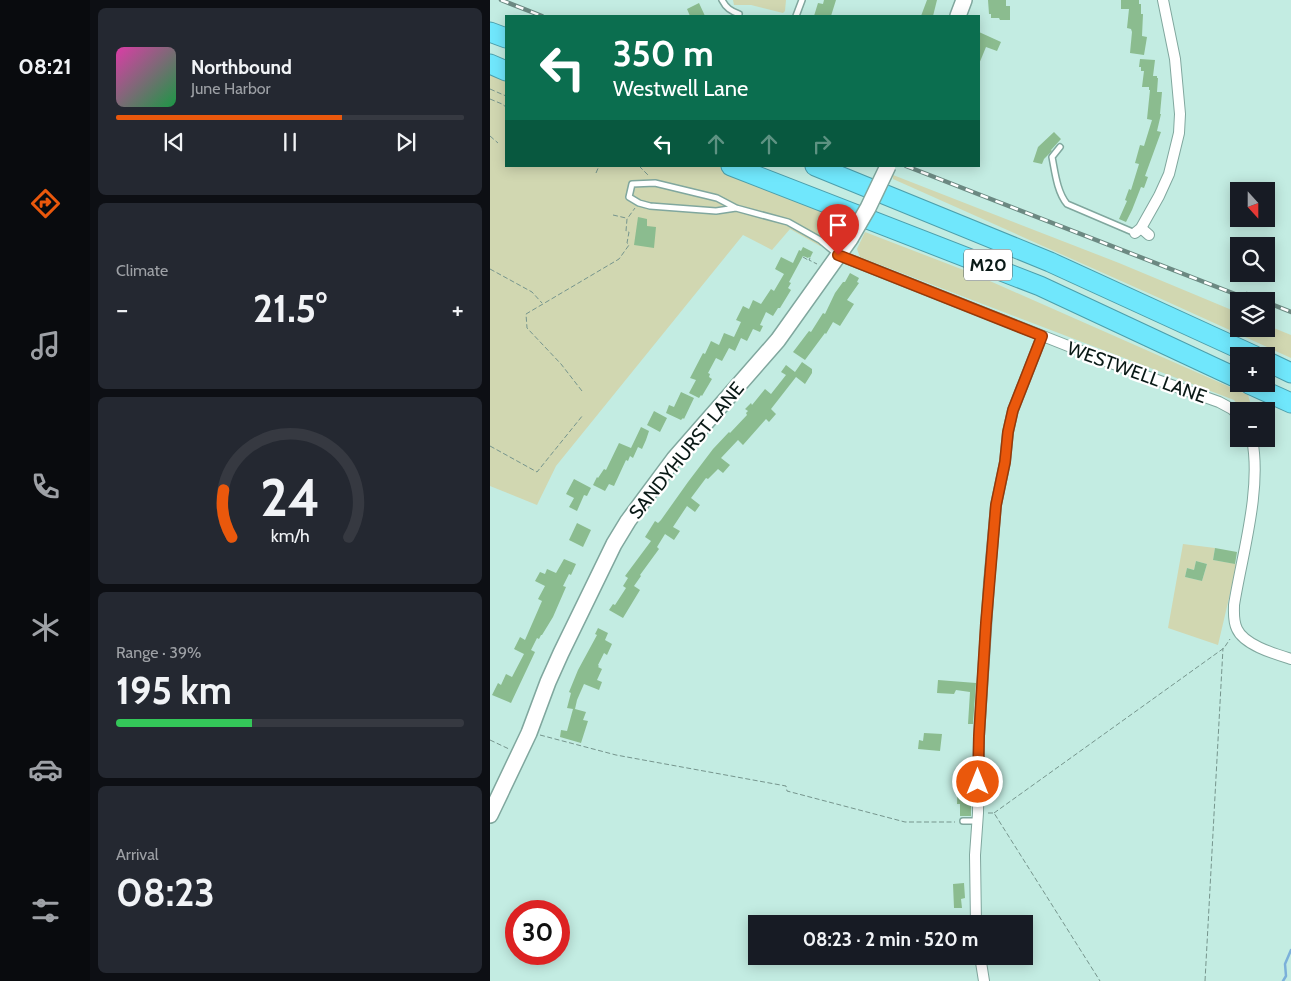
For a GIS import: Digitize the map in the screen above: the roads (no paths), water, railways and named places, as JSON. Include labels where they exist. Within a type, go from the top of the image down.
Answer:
[{"type":"highway","points":[[490,32],[505,38]]},
{"type":"highway","points":[[490,64],[505,72]]},
{"type":"highway","name":"M20","points":[[734,167],[1040,286],[1230,375]]},
{"type":"highway","name":"M20","points":[[817,167],[1050,262],[1236,347]]},
{"type":"highway","points":[[1275,365],[1291,373]]},
{"type":"highway","points":[[1267,392],[1291,403]]},
{"type":"street","points":[[958,15],[964,0]]},
{"type":"street","points":[[1142,232],[1169,174],[1179,132],[1180,114],[1175,59],[1163,0]]},
{"type":"street","name":"SANDYHURST LANE","points":[[490,815],[529,733],[561,653],[614,544],[674,459],[778,340],[850,239],[868,208],[888,167]]},
{"type":"street","name":"WESTWELL LANE","points":[[838,255],[1129,370],[1219,402],[1230,408]]},
{"type":"street","points":[[976,915],[975,856],[978,817],[979,736],[996,505],[1013,410],[1042,336]]},
{"type":"street","points":[[1253,447],[1253,499],[1234,605],[1234,622],[1244,639],[1291,660]]},
{"type":"street","points":[[981,965],[984,981]]},
{"type":"lane","points":[[722,0],[730,10],[739,14]]},
{"type":"lane","points":[[796,15],[802,0]]},
{"type":"lane","points":[[1060,147],[1052,157],[1064,201],[1067,204],[1142,232]]},
{"type":"lane","points":[[736,208],[716,211],[650,206],[639,203],[629,197],[632,184],[655,183],[717,198],[736,208],[788,222],[820,240],[838,255]]},
{"type":"lane","points":[[963,822],[978,817]]},
{"type":"waterway","points":[[1283,981],[1286,976],[1285,964],[1291,950]]},
{"type":"railway","points":[[501,0],[539,15]]},
{"type":"railway","points":[[909,167],[1230,292]]},
{"type":"railway","points":[[1275,306],[1291,312]]}]
